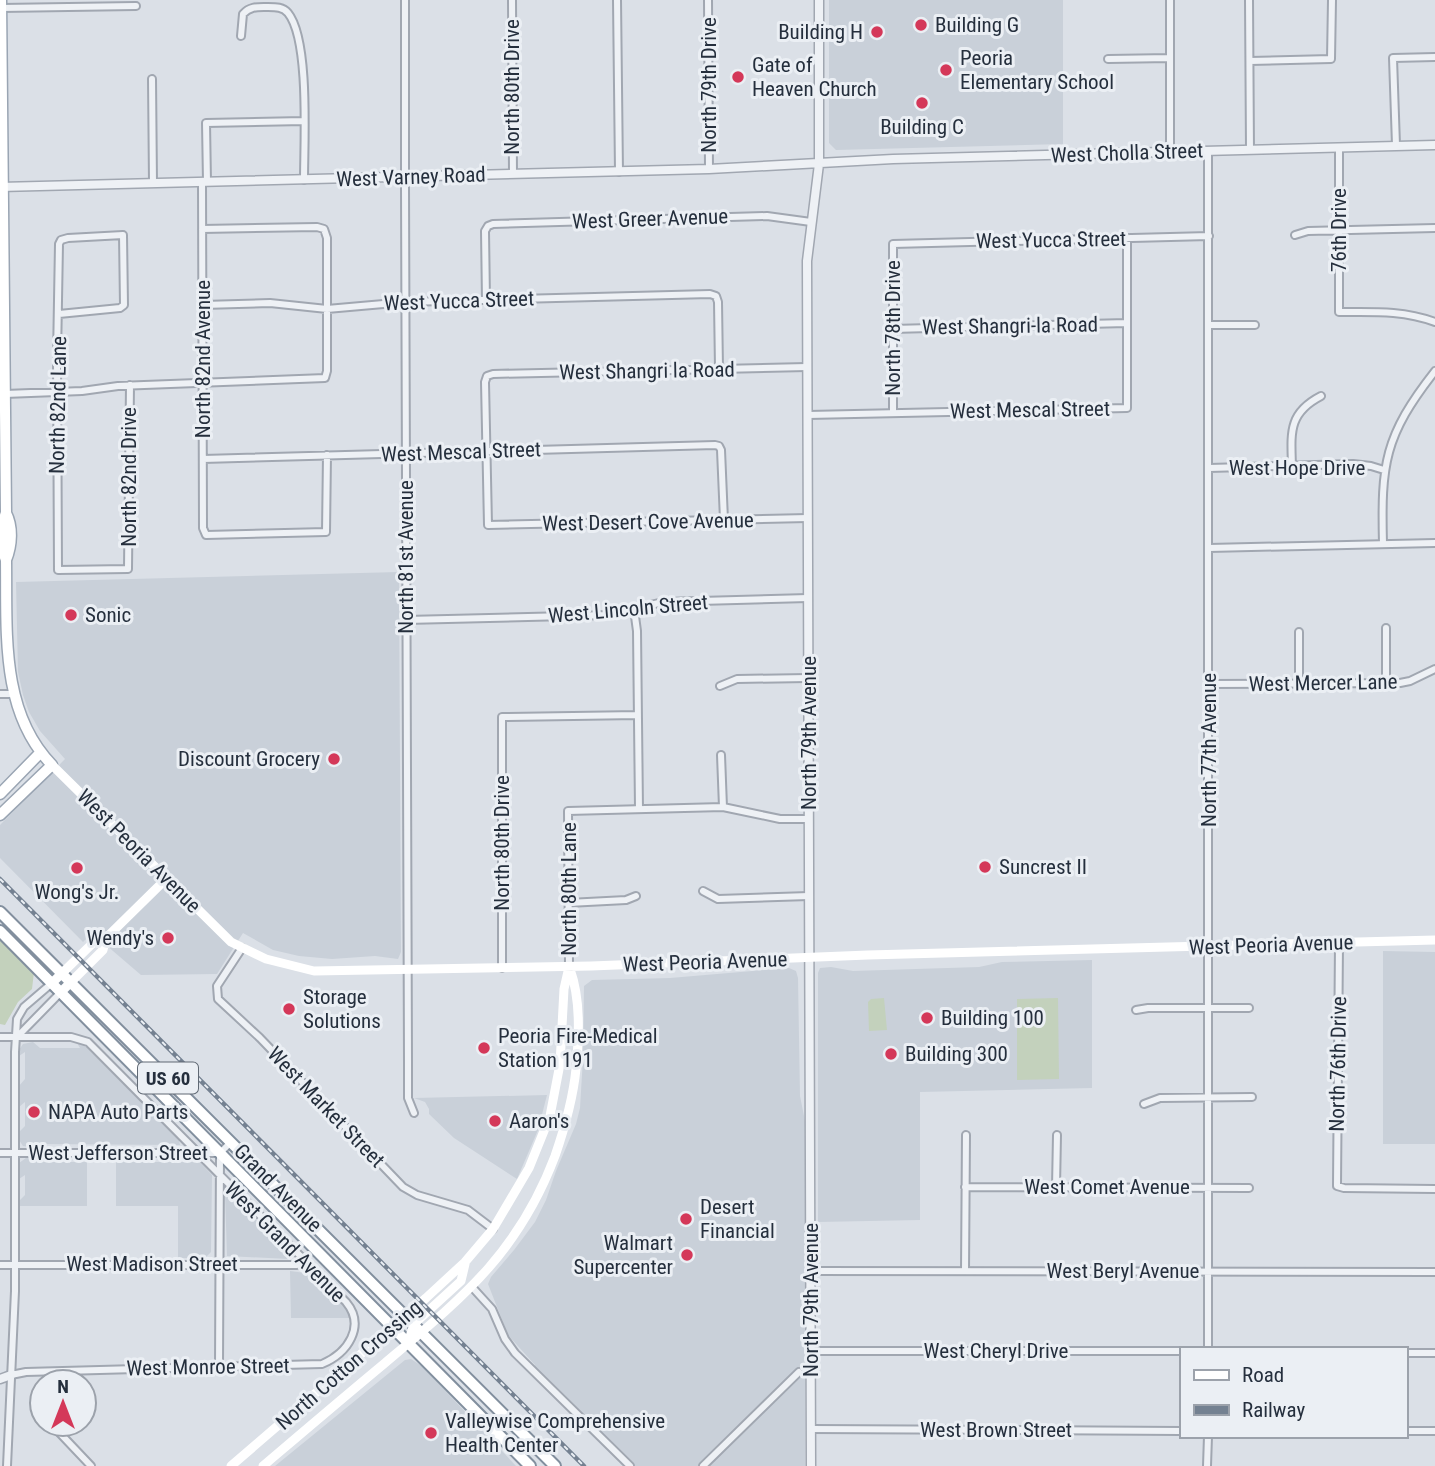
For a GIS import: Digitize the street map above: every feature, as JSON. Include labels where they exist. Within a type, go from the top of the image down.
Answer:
[{"type":"highway","name":"Grand Avenue","points":[[0,912],[555,1466]]},
{"type":"highway","name":"Grand Avenue","points":[[0,931],[530,1466]]},
{"type":"main road","points":[[1,4],[6,513],[1,522],[1,549],[6,560],[3,608],[5,694],[46,759]]},
{"type":"main road","points":[[0,794],[46,759]]},
{"type":"main road","points":[[0,814],[46,759]]},
{"type":"main road","name":"West Peoria Avenue","points":[[46,759],[231,942],[275,962],[314,971],[569,967],[808,957],[1435,940]]},
{"type":"main road","points":[[52,984],[95,941],[106,938],[167,878]]},
{"type":"main road","points":[[61,992],[103,950],[106,938]]},
{"type":"main road","name":"North Cotton Crossing","points":[[263,1466],[408,1344],[414,1324],[493,1229],[529,1168],[543,1136],[553,1102],[562,1046],[564,989],[569,967]]},
{"type":"main road","name":"North Cotton Crossing","points":[[231,1466],[391,1327],[414,1324],[472,1287],[517,1234],[547,1178],[567,1122],[575,1080],[577,1045],[577,988],[569,967]]},
{"type":"main road","points":[[529,1168],[547,1178]]},
{"type":"street","name":"North 81st Avenue","points":[[405,0],[408,1098],[414,1113]]},
{"type":"street","name":"North 80th Drive","points":[[512,0],[513,174]]},
{"type":"street","points":[[617,0],[619,172]]},
{"type":"street","name":"North 79th Drive","points":[[708,0],[709,169]]},
{"type":"street","name":"North 79th Avenue","points":[[811,1466],[807,261],[819,164],[819,0]]},
{"type":"street","points":[[1170,0],[1170,152]]},
{"type":"street","points":[[1249,0],[1250,150]]},
{"type":"street","points":[[1250,61],[1331,59],[1332,0]]},
{"type":"street","points":[[1,4],[136,6]]},
{"type":"street","points":[[242,36],[242,21],[247,10],[258,7],[279,7],[286,11],[294,26],[303,68],[304,180]]},
{"type":"street","points":[[1396,145],[1393,58],[1435,57]]},
{"type":"street","points":[[1108,59],[1170,58]]},
{"type":"street","points":[[152,79],[153,183]]},
{"type":"street","name":"North 82nd Avenue","points":[[304,121],[206,123],[202,229],[206,535],[326,532],[327,456]]},
{"type":"street","name":"West Cholla Street","points":[[819,164],[893,159],[1435,145]]},
{"type":"street","name":"76th Drive","points":[[1339,147],[1339,313],[1395,312],[1435,322]]},
{"type":"street","name":"North 77th Avenue","points":[[1208,151],[1208,1347]]},
{"type":"street","name":"West Varney Road","points":[[1,187],[619,172],[819,164]]},
{"type":"street","name":"West Greer Avenue","points":[[486,300],[485,231],[488,226],[759,216],[811,222]]},
{"type":"street","points":[[1295,235],[1339,230],[1435,228]]},
{"type":"street","points":[[5,394],[57,393],[130,385],[325,378],[327,238],[324,229],[202,229]]},
{"type":"street","name":"North 82nd Lane","points":[[58,570],[57,393],[59,314],[61,240],[124,235],[124,305],[120,308],[59,314]]},
{"type":"street","name":"West Yucca Street","points":[[893,244],[1209,236]]},
{"type":"street","points":[[1127,238],[1127,323]]},
{"type":"street","name":"North 78th Drive","points":[[893,244],[893,413]]},
{"type":"street","name":"West Yucca Street","points":[[202,305],[270,303],[327,309],[406,302],[710,294],[716,296],[719,302],[719,369]]},
{"type":"street","name":"West Shangri-la Road","points":[[892,329],[1127,323]]},
{"type":"street","name":"West Mescal Street","points":[[808,415],[1127,408],[1127,323]]},
{"type":"street","points":[[1209,325],[1255,325]]},
{"type":"street","name":"West Shangri la Road","points":[[486,451],[487,376],[807,367]]},
{"type":"street","points":[[1383,544],[1382,491],[1390,447],[1399,423],[1435,371]]},
{"type":"street","name":"North 82nd Drive","points":[[58,570],[128,569],[130,385]]},
{"type":"street","points":[[1292,466],[1291,436],[1296,416],[1302,407],[1321,396]]},
{"type":"street","name":"West Mescal Street","points":[[203,459],[719,446],[724,520]]},
{"type":"street","name":"West Desert Cove Avenue","points":[[486,451],[488,525],[808,518]]},
{"type":"street","name":"West Hope Drive","points":[[1209,468],[1362,464],[1384,470]]},
{"type":"street","points":[[1209,548],[1435,543]]},
{"type":"street","name":"West Lincoln Street","points":[[407,620],[608,615],[663,602],[808,597]]},
{"type":"street","points":[[634,610],[637,631],[639,809],[723,807],[780,819],[809,819]]},
{"type":"street","points":[[1386,628],[1386,684]]},
{"type":"street","points":[[1299,632],[1299,684]]},
{"type":"street","name":"West Mercer Lane","points":[[1209,684],[1386,684],[1410,681],[1435,669]]},
{"type":"street","points":[[720,686],[737,679],[808,678]]},
{"type":"street","name":"North 80th Drive","points":[[502,968],[502,717],[638,715]]},
{"type":"street","points":[[721,755],[723,807]]},
{"type":"street","name":"North 80th Lane","points":[[569,967],[568,811],[639,809]]},
{"type":"street","points":[[703,891],[718,899],[808,896]]},
{"type":"street","points":[[568,902],[626,900],[636,896]]},
{"type":"street","name":"North 76th Drive","points":[[1339,943],[1337,1186],[1435,1189]]},
{"type":"street","name":"West Market Street","points":[[242,948],[217,986],[216,995],[221,1003],[260,1038],[403,1187],[417,1195],[468,1210],[493,1229]]},
{"type":"street","points":[[7,1466],[15,1265],[15,1023],[20,1014],[52,984]]},
{"type":"street","points":[[17,1037],[61,992]]},
{"type":"street","points":[[1136,1010],[1249,1008]]},
{"type":"street","points":[[0,1037],[83,1039],[200,1153]]},
{"type":"street","points":[[1144,1104],[1160,1098],[1252,1097]]},
{"type":"street","points":[[964,1271],[966,1135]]},
{"type":"street","points":[[1056,1187],[1057,1135]]},
{"type":"street","name":"West Jefferson Street","points":[[0,1153],[220,1153],[231,1142]]},
{"type":"street","name":"West Grand Avenue","points":[[200,1153],[346,1302],[355,1316],[352,1339],[322,1364]]},
{"type":"street","points":[[219,1367],[220,1153]]},
{"type":"street","name":"West Comet Avenue","points":[[965,1187],[1249,1188]]},
{"type":"street","name":"West Madison Street","points":[[0,1265],[297,1265],[303,1260]]},
{"type":"street","name":"West Beryl Avenue","points":[[811,1271],[1435,1272]]},
{"type":"street","points":[[472,1287],[492,1309],[505,1339],[515,1353],[630,1466]]},
{"type":"street","name":"West Cheryl Drive","points":[[811,1351],[1180,1351]]},
{"type":"street","points":[[1407,1353],[1435,1353]]},
{"type":"street","name":"West Monroe Street","points":[[0,1377],[26,1372],[322,1364]]},
{"type":"street","points":[[703,1466],[799,1372]]},
{"type":"street","name":"West Brown Street","points":[[811,1429],[1180,1430]]},
{"type":"street","points":[[1407,1431],[1435,1431]]},
{"type":"street","points":[[64,1438],[91,1466]]},
{"type":"street","points":[[1208,1438],[1208,1466]]},
{"type":"shaded area","name":"Peoria Elementary School","points":[[829,0],[1063,0],[1063,144],[836,150],[829,143]]},
{"type":"shaded area","points":[[399,572],[401,952],[398,959],[375,956],[332,959],[299,956],[273,950],[243,933],[217,974],[141,975],[92,933],[83,942],[0,858],[0,825],[65,759],[40,731],[23,695],[18,672],[16,582]]},
{"type":"shaded area","points":[[1383,951],[1435,952],[1435,1144],[1383,1144]]},
{"type":"shaded area","points":[[1092,960],[1092,1088],[920,1092],[920,1220],[818,1222],[820,968],[853,971],[979,967],[1002,962]]},
{"type":"shaded area","points":[[789,968],[796,971],[798,978],[800,1096],[805,1121],[805,1466],[624,1466],[528,1371],[535,1365],[508,1335],[488,1284],[535,1222],[576,1124],[580,1108],[583,1058],[584,986],[592,980],[670,978]]},
{"type":"shaded area","points":[[33,1042],[40,1048],[80,1048],[77,1043],[84,1045],[179,1140],[180,1145],[23,1146],[19,1140],[19,1132],[25,1126],[25,1102],[19,1107],[19,1086],[25,1079],[25,1052],[19,1056],[19,1050],[23,1044]]},
{"type":"shaded area","points":[[547,1095],[538,1130],[517,1179],[454,1138],[429,1114],[425,1102],[414,1098]]},
{"type":"shaded area","points":[[26,1158],[34,1158],[39,1162],[87,1162],[87,1206],[19,1206],[19,1201],[25,1195],[25,1175],[19,1179],[19,1163]]},
{"type":"shaded area","points":[[190,1159],[198,1160],[212,1175],[211,1252],[205,1258],[178,1258],[178,1206],[116,1206],[116,1162],[190,1162]]},
{"type":"shaded area","points":[[228,1192],[290,1252],[289,1259],[227,1256],[225,1194]]},
{"type":"shaded area","points":[[290,1271],[313,1274],[347,1307],[352,1318],[291,1318]]},
{"type":"shaded area","points":[[411,1359],[423,1367],[516,1466],[275,1466],[405,1360]]},
{"type":"green space","points":[[0,939],[34,972],[32,989],[18,1002],[5,1025],[0,1024]]},
{"type":"green space","points":[[884,998],[887,1030],[869,1031],[868,1002],[871,999]]},
{"type":"green space","points":[[1058,998],[1059,1079],[1017,1080],[1017,999]]},
{"type":"railway","points":[[0,879],[584,1466]]},
{"type":"place","name":"Building G","points":[[921,25]]},
{"type":"place","name":"Building H","points":[[877,32]]},
{"type":"place","name":"Peoria Elementary School","points":[[946,70]]},
{"type":"place","name":"Gate of Heaven Church","points":[[738,77]]},
{"type":"place","name":"Building C","points":[[922,103]]},
{"type":"place","name":"Sonic","points":[[71,615]]},
{"type":"place","name":"Discount Grocery","points":[[334,759]]},
{"type":"place","name":"Suncrest II","points":[[985,867]]},
{"type":"place","name":"Wong's Jr.","points":[[77,868]]},
{"type":"place","name":"Wendy's","points":[[168,938]]},
{"type":"place","name":"Storage Solutions","points":[[289,1009]]},
{"type":"place","name":"Building 100","points":[[927,1018]]},
{"type":"place","name":"Peoria Fire-Medical Station 191","points":[[484,1048]]},
{"type":"place","name":"Building 300","points":[[891,1054]]},
{"type":"place","name":"NAPA Auto Parts","points":[[34,1112]]},
{"type":"place","name":"Aaron's","points":[[495,1121]]},
{"type":"place","name":"Desert Financial","points":[[686,1219]]},
{"type":"place","name":"Walmart Supercenter","points":[[687,1255]]},
{"type":"place","name":"Valleywise Comprehensive Health Center","points":[[431,1433]]}]
